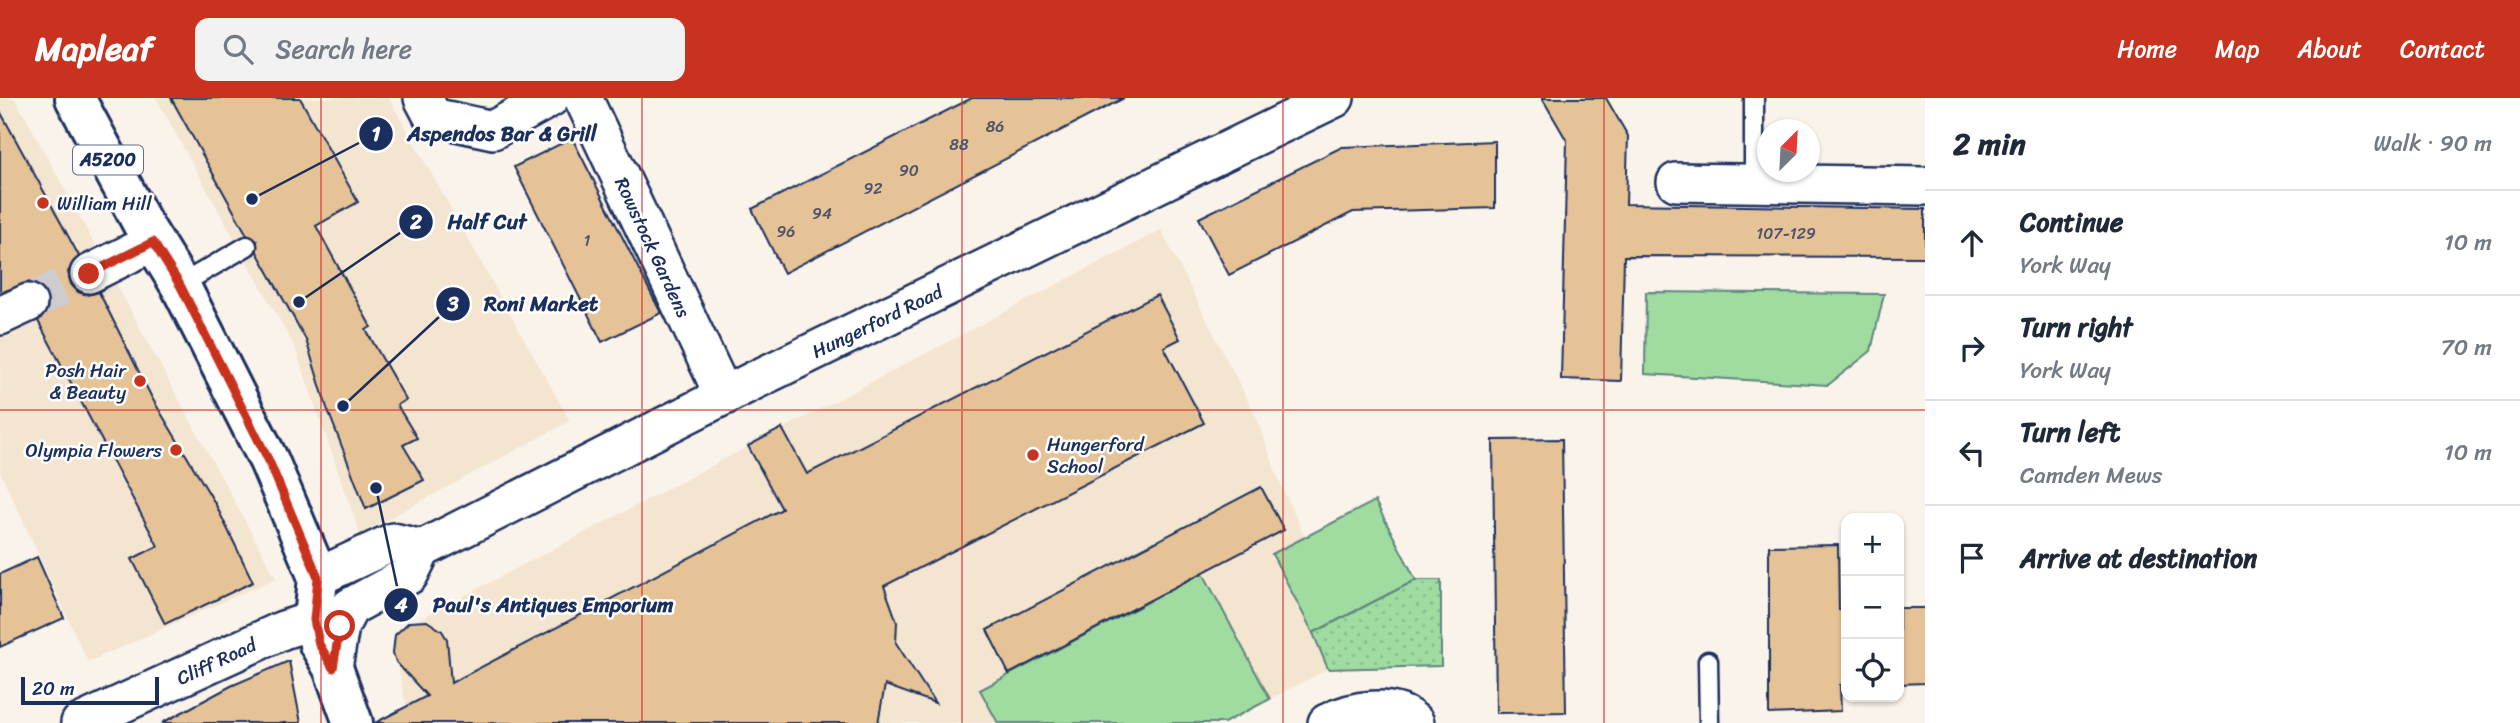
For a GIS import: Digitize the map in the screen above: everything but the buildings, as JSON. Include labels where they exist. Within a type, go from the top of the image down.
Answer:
[{"type":"main road","name":"A5200","points":[[75,98],[153,242],[180,285],[269,461],[318,577],[314,620],[319,644],[333,668],[353,723]]},
{"type":"street","points":[[423,98],[433,117],[493,130],[550,98]]},
{"type":"street","name":"Rowstock Gardens","points":[[583,98],[724,396]]},
{"type":"street","name":"Hungerford Road","points":[[422,549],[724,396],[1335,98]]},
{"type":"street","points":[[1676,182],[1925,186]]},
{"type":"street","points":[[89,274],[153,242]]},
{"type":"street","points":[[318,577],[393,542],[422,549],[409,575],[350,607],[340,626],[333,668]]},
{"type":"street","name":"Cliff Road","points":[[80,723],[283,629],[314,620]]},
{"type":"street","points":[[1326,723],[1339,717],[1371,711],[1395,711],[1415,723]]},
{"type":"lane","points":[[1754,98],[1754,183]]},
{"type":"lane","points":[[180,285],[247,246]]},
{"type":"lane","points":[[1708,662],[1709,723]]},
{"type":"shaded area","points":[[0,98],[15,98],[276,578],[88,662],[0,471]]},
{"type":"shaded area","points":[[156,98],[389,98],[570,421],[360,534],[295,348]]},
{"type":"shaded area","name":"Hungerford School","points":[[1161,230],[1257,419],[1280,483],[1305,537],[1375,501],[1416,580],[1441,580],[1441,666],[1328,669],[1224,723],[410,723],[393,644],[401,627]]},
{"type":"green space","points":[[1646,292],[1884,294],[1871,351],[1828,385],[1645,374]]},
{"type":"green space","points":[[1375,501],[1416,580],[1313,633],[1272,554]]},
{"type":"green space","points":[[1164,537],[1187,581],[1203,573],[1270,699],[1224,723],[998,723],[980,690],[1150,601],[1127,556]]},
{"type":"green space","points":[[1416,580],[1441,580],[1441,666],[1328,669],[1313,633]]},
{"type":"tunnel","points":[[28,303],[89,274]]},
{"type":"place","name":"Aspendos Bar & Grill","points":[[252,199]]},
{"type":"place","name":"William Hill","points":[[43,203]]},
{"type":"place","name":"Half Cut","points":[[299,302]]},
{"type":"place","name":"Posh Hair & Beauty","points":[[140,381]]},
{"type":"place","name":"Roni Market","points":[[343,406]]},
{"type":"place","name":"Olympia Flowers","points":[[176,450]]},
{"type":"place","name":"Hungerford School","points":[[1033,455]]},
{"type":"place","name":"Paul's Antiques Emporium","points":[[376,488]]},
{"type":"route","points":[[89,274],[153,242],[180,285],[269,461],[318,577],[314,620],[319,644],[333,668],[340,626]]}]
